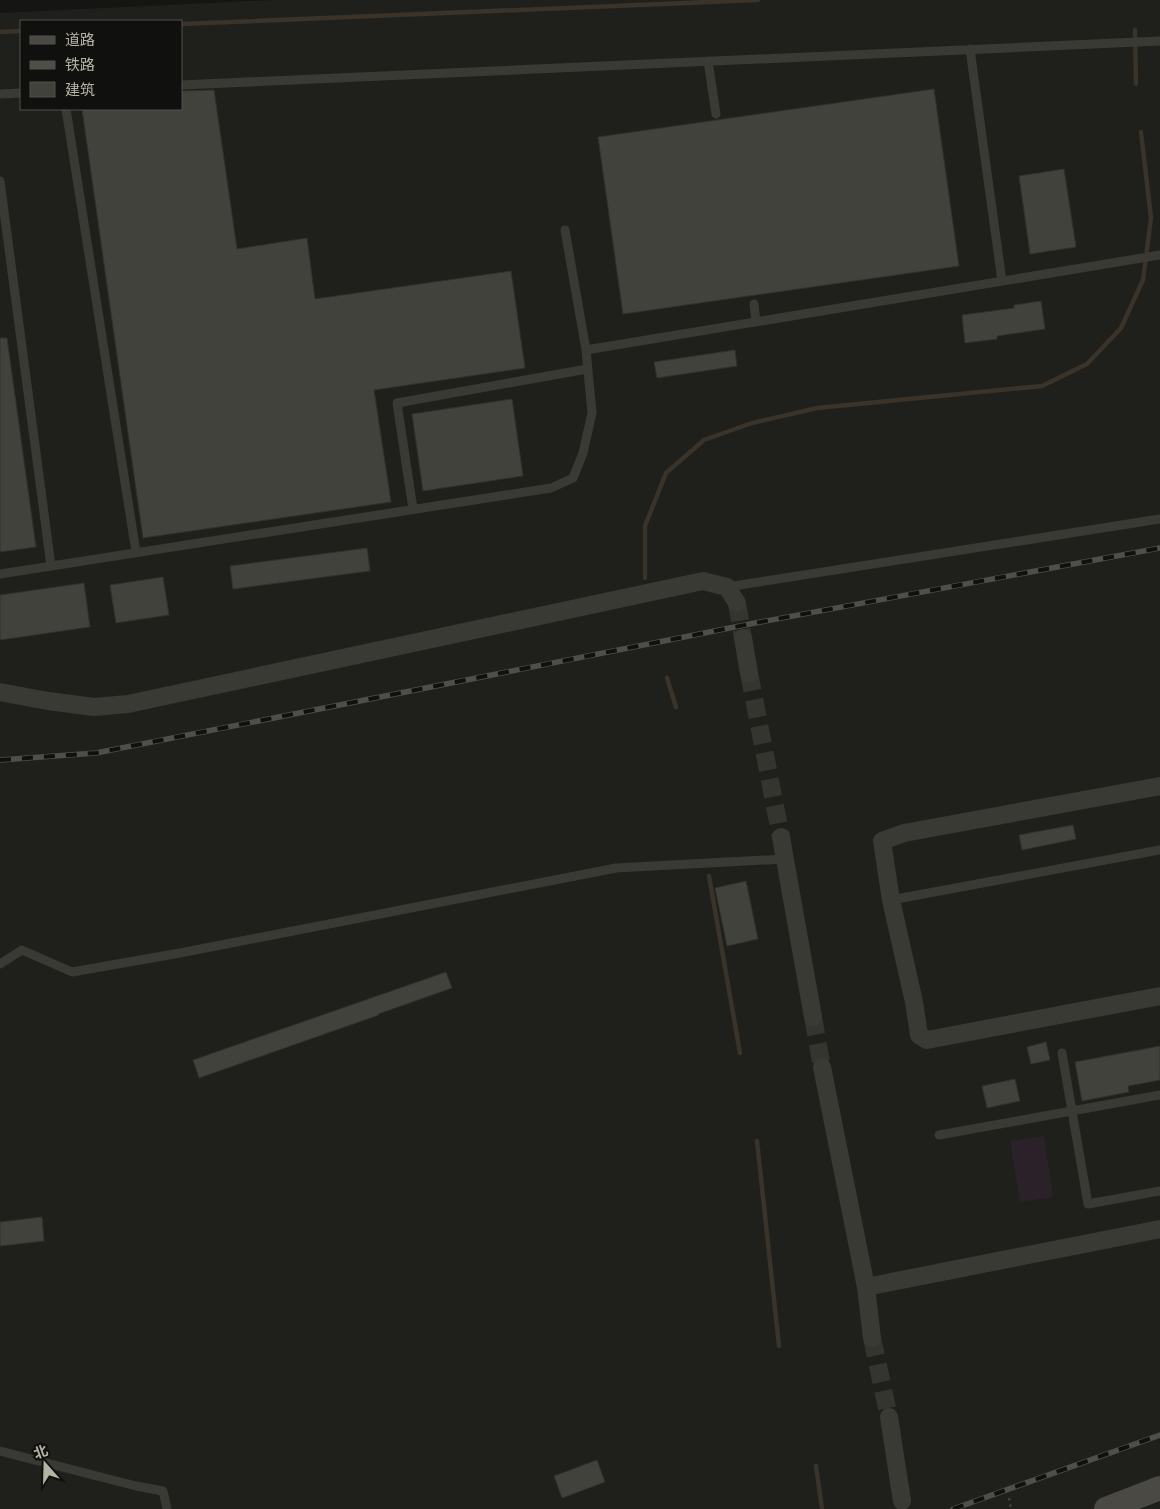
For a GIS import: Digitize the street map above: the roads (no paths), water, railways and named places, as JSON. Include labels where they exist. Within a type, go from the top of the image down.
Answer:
[{"type":"street","points":[[0,692],[94,706],[128,704],[703,581],[727,587],[737,603]]},
{"type":"street","points":[[743,638],[749,673]]},
{"type":"street","points":[[1160,786],[904,833],[882,841],[891,900],[914,1002],[919,1035],[927,1040],[1160,996]]},
{"type":"street","points":[[781,837],[813,1017]]},
{"type":"street","points":[[822,1067],[866,1287],[872,1338]]},
{"type":"street","points":[[866,1287],[1160,1229]]},
{"type":"street","points":[[889,1417],[902,1501]]},
{"type":"street","points":[[1106,1509],[1160,1488]]},
{"type":"lane","points":[[182,85],[1160,41]]},
{"type":"lane","points":[[970,49],[1002,281]]},
{"type":"lane","points":[[708,61],[716,114]]},
{"type":"lane","points":[[0,94],[20,93]]},
{"type":"lane","points":[[66,110],[136,552]]},
{"type":"lane","points":[[0,181],[50,566]]},
{"type":"lane","points":[[0,574],[551,488],[572,478],[583,454],[592,413],[586,350],[565,230]]},
{"type":"lane","points":[[586,350],[1160,255]]},
{"type":"lane","points":[[754,304],[756,322]]},
{"type":"lane","points":[[413,509],[397,403],[587,369]]},
{"type":"lane","points":[[727,587],[1160,519]]},
{"type":"lane","points":[[891,900],[1160,850]]},
{"type":"lane","points":[[0,964],[22,950],[72,972],[180,953],[616,868],[785,859]]},
{"type":"lane","points":[[1062,1053],[1088,1204],[1160,1192]]},
{"type":"lane","points":[[939,1134],[1160,1095]]},
{"type":"lane","points":[[0,1451],[136,1486],[163,1491],[167,1509]]},
{"type":"waterway","points":[[182,24],[758,0]]},
{"type":"waterway","points":[[1135,30],[1136,84]]},
{"type":"waterway","points":[[0,32],[20,31]]},
{"type":"waterway","points":[[645,578],[645,526],[666,473],[704,440],[752,423],[817,408],[1042,386],[1087,364],[1121,328],[1143,280],[1151,218],[1141,132]]},
{"type":"waterway","points":[[667,678],[676,707]]},
{"type":"waterway","points":[[709,876],[740,1053]]},
{"type":"waterway","points":[[757,1141],[779,1346]]},
{"type":"waterway","points":[[816,1466],[822,1509]]},
{"type":"tunnel","points":[[737,603],[743,638]]},
{"type":"tunnel","points":[[749,673],[781,837]]},
{"type":"tunnel","points":[[813,1017],[822,1067]]},
{"type":"tunnel","points":[[872,1338],[889,1417]]},
{"type":"railway","points":[[0,760],[96,753],[755,623],[1160,548]]},
{"type":"railway","points":[[953,1509],[1160,1435]]}]
